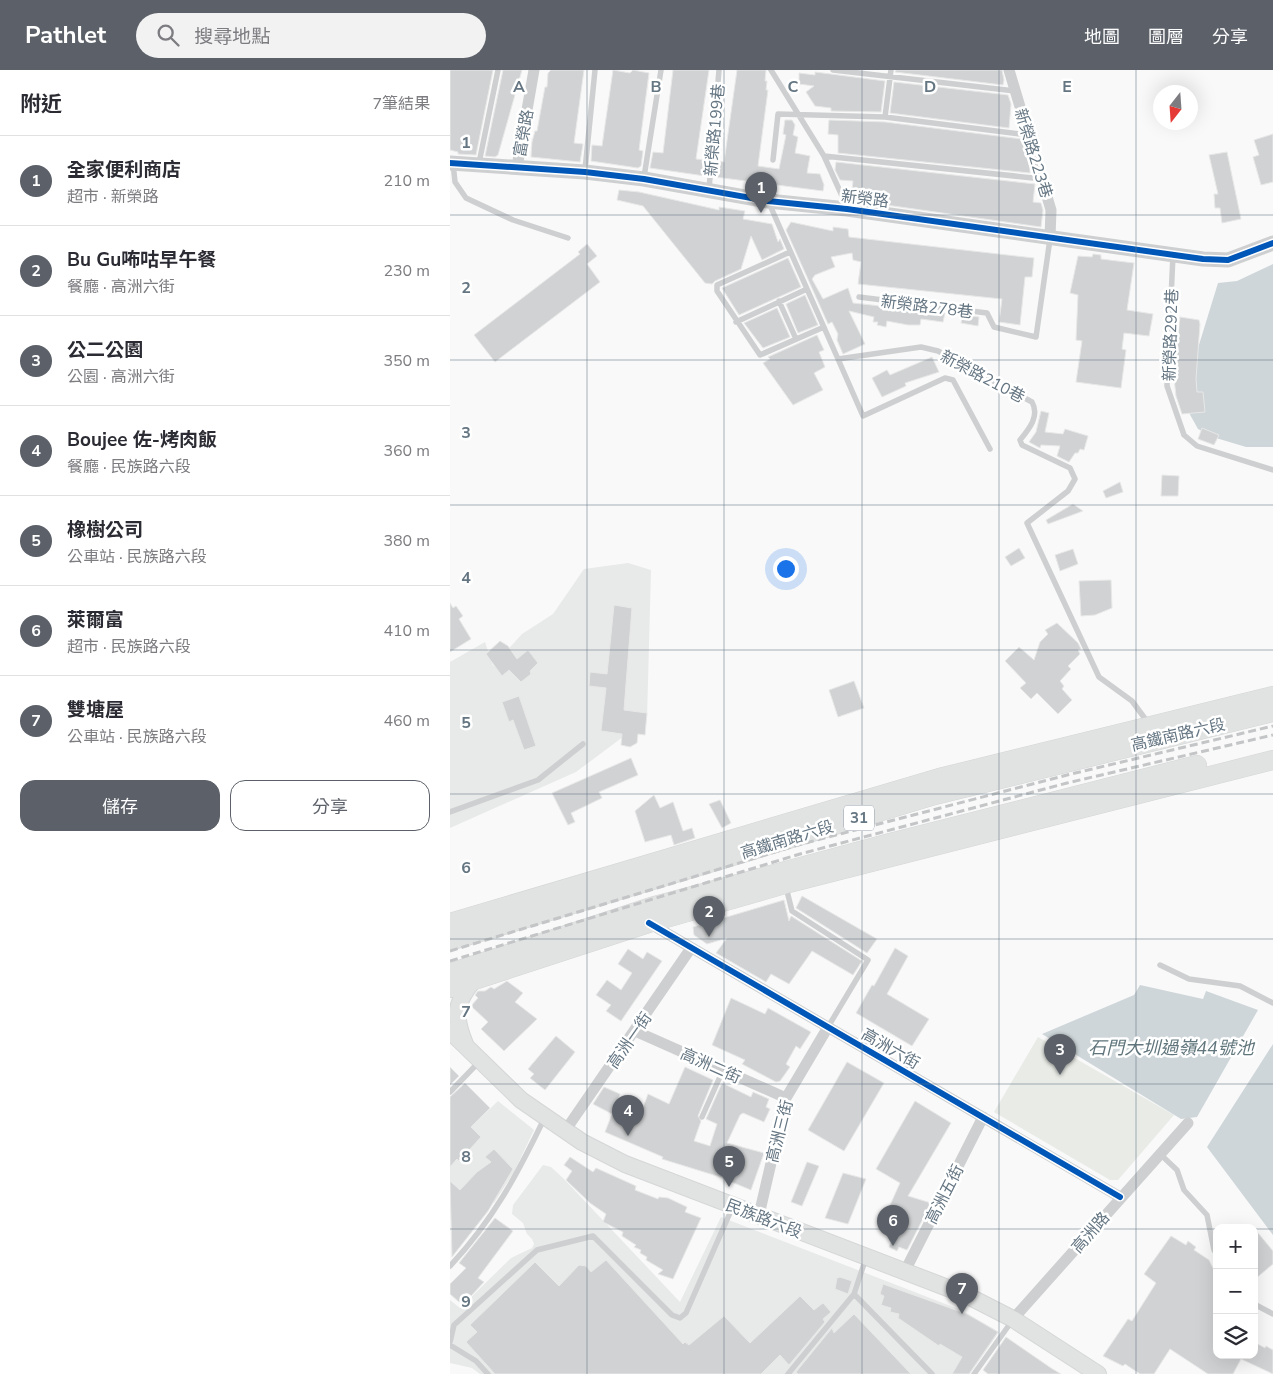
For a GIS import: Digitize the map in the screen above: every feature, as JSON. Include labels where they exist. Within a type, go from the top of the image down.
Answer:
[{"type":"main road","name":"高鐵南路六段","points":[[450,923],[982,766],[1273,696]]},
{"type":"main road","name":"高鐵南路六段","points":[[450,941],[935,795],[1273,712]]},
{"type":"main road","name":"高鐵南路六段","points":[[450,974],[651,907],[1018,810],[1273,747]]},
{"type":"main road","points":[[450,988],[473,982],[649,922],[785,884],[1273,760]]},
{"type":"main road","points":[[935,795],[982,766]]},
{"type":"main road","points":[[956,840],[1018,810]]},
{"type":"main road","points":[[467,1048],[459,1028],[457,1016],[462,994],[473,982]]},
{"type":"main road","name":"民族路六段","points":[[450,1031],[521,1100],[582,1142],[625,1164],[966,1295],[1013,1319],[1098,1374]]},
{"type":"street","name":"富榮路","points":[[517,167],[534,70]]},
{"type":"street","name":"新榮路223巷","points":[[1010,70],[1028,135],[1044,179],[1051,210],[1050,237]]},
{"type":"street","name":"新榮路","points":[[452,163],[585,172],[644,179],[709,189],[768,201],[847,209],[1174,255],[1228,260],[1273,243]]},
{"type":"street","name":"高洲六街","points":[[649,922],[1120,1197]]},
{"type":"street","name":"高洲一街","points":[[565,1131],[635,1032],[691,948]]},
{"type":"street","name":"高洲三街","points":[[759,1215],[786,1098],[828,1027]]},
{"type":"street","name":"高洲二街","points":[[635,1032],[786,1098]]},
{"type":"street","name":"高洲五街","points":[[905,1272],[983,1117]]},
{"type":"street","name":"高洲路","points":[[1013,1319],[1188,1123]]},
{"type":"lane","points":[[479,166],[498,70]]},
{"type":"lane","points":[[585,172],[595,70]]},
{"type":"lane","points":[[644,179],[661,70]]},
{"type":"lane","name":"新榮路199巷","points":[[709,189],[719,70]]},
{"type":"lane","points":[[771,70],[824,156],[847,209]]},
{"type":"lane","points":[[833,70],[891,73],[1015,91]]},
{"type":"lane","points":[[885,117],[891,73]]},
{"type":"lane","points":[[773,160],[778,114],[885,117],[1028,135]]},
{"type":"lane","points":[[824,156],[1044,179]]},
{"type":"lane","points":[[452,163],[455,182],[466,198],[513,220],[568,238]]},
{"type":"lane","points":[[768,201],[863,416],[945,378],[953,380],[990,449]]},
{"type":"lane","name":"新榮路278巷","points":[[859,297],[987,313],[994,327],[1036,337],[1050,237]]},
{"type":"lane","points":[[790,252],[717,286],[717,291],[736,322],[760,355],[824,327]]},
{"type":"lane","name":"新榮路292巷","points":[[1174,255],[1167,386],[1184,435],[1197,446],[1273,470]]},
{"type":"lane","points":[[736,322],[807,289]]},
{"type":"lane","points":[[779,301],[796,339]]},
{"type":"lane","name":"新榮路210巷","points":[[838,359],[920,347],[938,351],[1032,402],[1035,407],[1032,427],[1020,440],[1022,445],[1070,468],[1075,479],[1068,491],[1027,523],[1099,677],[1132,701],[1150,725]]},
{"type":"lane","points":[[450,812],[538,780],[583,744]]},
{"type":"lane","points":[[785,884],[792,911],[868,960],[828,1027]]},
{"type":"lane","points":[[1160,965],[1190,979],[1240,986],[1273,1003]]},
{"type":"lane","points":[[450,1092],[481,1061]]},
{"type":"lane","points":[[702,1117],[723,1070]]},
{"type":"lane","points":[[450,1266],[492,1214],[516,1178],[545,1117]]},
{"type":"lane","points":[[1160,1154],[1177,1170],[1184,1190],[1207,1215],[1213,1245]]},
{"type":"lane","points":[[488,1374],[476,1361],[450,1343],[454,1325],[537,1250],[593,1236],[672,1315],[680,1318],[686,1313],[734,1206]]},
{"type":"lane","points":[[788,1374],[854,1294],[866,1258]]},
{"type":"lane","points":[[854,1294],[932,1374]]},
{"type":"lane","points":[[1258,1306],[1273,1314]]},
{"type":"lane","points":[[974,1374],[1013,1319]]},
{"type":"shaded area","points":[[628,563],[651,570],[647,719],[576,772],[450,828],[450,662],[485,642],[493,666],[522,634],[553,614],[584,569]]},
{"type":"shaded area","points":[[1038,1037],[1174,1115],[1118,1180],[1110,1180],[994,1112]]},
{"type":"shaded area","points":[[498,1101],[534,1130],[514,1172],[494,1203],[464,1186],[450,1205],[450,1147]]},
{"type":"shaded area","points":[[543,1165],[551,1167],[563,1178],[680,1302],[721,1217],[961,1310],[999,1332],[970,1374],[480,1374],[472,1368],[450,1363],[450,1300],[460,1308],[511,1258],[532,1248],[534,1244],[527,1234],[523,1223],[512,1214],[513,1205]]},
{"type":"water","points":[[1273,264],[1273,447],[1246,447],[1216,438],[1198,429],[1188,411],[1198,348],[1218,283],[1237,281]]},
{"type":"water","name":"石門大圳過嶺44號池","points":[[1140,985],[1203,999],[1206,991],[1258,1010],[1197,1117],[1181,1119],[1042,1034],[1134,995]]},
{"type":"water","name":"石門大圳過嶺44號池","points":[[1273,1044],[1273,1235],[1207,1147]]},
{"type":"building","points":[[450,70],[493,70],[476,155],[458,154],[458,152],[450,150]]},
{"type":"building","points":[[503,70],[522,70],[498,155],[495,157],[485,156]]},
{"type":"building","points":[[551,70],[584,70],[574,143],[583,144],[580,162],[531,157],[532,142],[535,131],[537,131],[545,87],[547,87],[548,73]]},
{"type":"building","points":[[613,70],[630,73],[633,70],[649,73],[639,150],[643,151],[641,166],[638,168],[591,161],[592,145],[602,146]]},
{"type":"building","points":[[673,70],[709,70],[696,159],[707,160],[705,176],[650,168],[653,152],[663,153]]},
{"type":"building","points":[[737,70],[766,70],[765,81],[767,81],[766,90],[768,90],[758,166],[779,169],[786,135],[783,134],[785,120],[792,120],[795,125],[793,135],[798,137],[795,153],[810,156],[807,173],[820,174],[824,185],[823,191],[715,177],[716,161],[724,162]]},
{"type":"building","points":[[896,70],[1002,70],[1004,80],[1003,85],[895,72]]},
{"type":"building","points":[[815,72],[885,81],[881,112],[831,111],[831,108],[815,106],[806,92],[814,86],[799,84],[799,73],[815,75]]},
{"type":"building","points":[[894,82],[1008,95],[1011,104],[1009,128],[890,113]]},
{"type":"building","points":[[829,120],[885,122],[1022,139],[1030,173],[838,153],[838,135],[828,134]]},
{"type":"building","points":[[1273,134],[1273,182],[1261,185],[1253,157],[1259,155],[1254,140]]},
{"type":"building","points":[[1227,152],[1241,219],[1222,223],[1220,208],[1215,208],[1214,194],[1218,194],[1209,155]]},
{"type":"building","points":[[836,162],[1035,184],[1033,202],[1041,203],[1043,210],[1041,227],[851,200],[853,181],[840,180],[835,170]]},
{"type":"building","points":[[619,190],[639,192],[719,210],[719,207],[745,211],[743,219],[772,224],[778,242],[780,239],[784,249],[762,260],[751,236],[741,269],[712,284],[705,283],[643,206],[617,200]]},
{"type":"building","points":[[791,222],[833,231],[833,227],[848,229],[849,237],[1034,258],[1032,277],[1025,277],[1020,325],[999,322],[1002,299],[858,284],[861,262],[853,260],[852,253],[831,257],[835,267],[815,275],[812,279],[823,299],[848,288],[853,303],[945,313],[943,322],[921,319],[920,325],[908,325],[887,321],[886,327],[877,325],[878,322],[873,322],[874,317],[849,311],[865,344],[843,354],[837,340],[838,334],[832,322],[828,324],[786,230]]},
{"type":"building","points":[[587,244],[597,256],[587,264],[600,282],[495,362],[474,335],[580,254],[578,252]]},
{"type":"building","points":[[1093,254],[1101,255],[1101,259],[1134,263],[1127,310],[1153,314],[1149,336],[1124,333],[1122,349],[1126,350],[1121,388],[1076,382],[1082,341],[1076,340],[1078,295],[1070,293],[1078,256],[1092,257]]},
{"type":"building","points":[[788,258],[801,287],[739,315],[722,288]]},
{"type":"building","points":[[805,295],[818,325],[798,333],[786,304]]},
{"type":"building","points":[[777,308],[790,337],[763,348],[744,323]]},
{"type":"building","points":[[963,315],[979,317],[978,326],[961,323]]},
{"type":"building","points":[[1180,317],[1199,320],[1196,379],[1197,392],[1203,392],[1205,412],[1182,414],[1176,396],[1173,369]]},
{"type":"building","points":[[817,335],[824,350],[819,352],[825,367],[814,373],[823,390],[793,405],[763,363],[770,359],[768,357]]},
{"type":"building","points":[[932,357],[939,372],[905,383],[906,386],[882,397],[872,378],[887,370],[890,375]]},
{"type":"building","points":[[1041,411],[1049,413],[1045,432],[1063,434],[1065,429],[1088,436],[1084,450],[1080,449],[1078,453],[1075,453],[1069,462],[1057,456],[1060,446],[1041,445],[1040,448],[1029,442],[1036,432]]},
{"type":"building","points":[[1202,428],[1219,435],[1214,445],[1198,439]]},
{"type":"building","points":[[1162,475],[1179,476],[1178,496],[1161,496]]},
{"type":"building","points":[[1120,482],[1123,492],[1106,498],[1103,491]]},
{"type":"building","points":[[1073,504],[1083,511],[1048,524],[1046,520]]},
{"type":"building","points":[[1019,548],[1025,558],[1011,566],[1005,557]]},
{"type":"building","points":[[1073,549],[1078,564],[1060,571],[1055,555]]},
{"type":"building","points":[[1111,580],[1112,608],[1095,615],[1081,616],[1079,581]]},
{"type":"building","points":[[450,603],[453,608],[456,606],[463,616],[459,619],[471,639],[450,652]]},
{"type":"building","points":[[614,605],[632,608],[624,710],[647,713],[645,735],[638,734],[637,743],[630,747],[621,745],[622,734],[601,731],[606,688],[589,686],[590,672],[607,674]]},
{"type":"building","points":[[1057,623],[1078,643],[1081,649],[1078,650],[1080,654],[1068,666],[1071,669],[1060,681],[1064,686],[1062,689],[1072,700],[1058,714],[1037,693],[1031,699],[1020,688],[1026,683],[1005,661],[1019,647],[1034,660],[1040,642],[1048,634],[1045,630]]},
{"type":"building","points":[[500,641],[508,646],[517,659],[528,650],[538,663],[530,671],[531,674],[521,682],[509,670],[502,676],[486,654]]},
{"type":"building","points":[[854,681],[864,708],[838,717],[829,690]]},
{"type":"building","points":[[519,696],[536,746],[524,750],[513,720],[509,722],[502,702]]},
{"type":"building","points":[[631,758],[638,775],[599,792],[602,798],[571,813],[575,822],[568,825],[552,793]]},
{"type":"building","points":[[654,795],[660,808],[673,802],[683,831],[692,828],[695,838],[674,845],[671,835],[645,842],[635,811]]},
{"type":"building","points":[[720,800],[731,823],[722,828],[709,804]]},
{"type":"building","points":[[802,896],[877,939],[867,953],[796,908]]},
{"type":"building","points":[[784,900],[789,921],[791,916],[862,961],[853,975],[812,951],[789,984],[771,974],[766,982],[716,953],[727,938],[707,944],[694,935],[693,927]]},
{"type":"building","points":[[895,948],[908,956],[887,994],[929,1019],[912,1046],[856,1013],[872,985],[874,986]]},
{"type":"building","points":[[628,949],[643,959],[647,952],[662,961],[621,1021],[606,1011],[611,1005],[596,995],[607,980],[621,990],[632,973],[618,964]]},
{"type":"building","points":[[507,981],[523,993],[515,1002],[537,1019],[504,1051],[481,1029],[488,1022],[471,1006],[478,998],[475,995],[478,991],[485,991],[491,987],[494,989]]},
{"type":"building","points":[[731,998],[765,1014],[768,1008],[811,1032],[800,1049],[796,1046],[786,1064],[790,1067],[780,1081],[776,1082],[742,1064],[745,1060],[712,1045]]},
{"type":"building","points":[[556,1036],[575,1052],[545,1090],[530,1078],[534,1074],[528,1069]]},
{"type":"building","points":[[847,1062],[884,1083],[844,1151],[808,1130]]},
{"type":"building","points":[[450,1067],[459,1076],[450,1085]]},
{"type":"building","points":[[685,1067],[713,1080],[698,1116],[701,1121],[694,1141],[710,1146],[717,1124],[706,1119],[722,1083],[751,1097],[753,1092],[769,1099],[766,1107],[770,1109],[764,1122],[743,1113],[740,1115],[727,1143],[764,1153],[751,1190],[717,1176],[662,1159],[663,1157],[605,1132],[612,1114],[593,1104],[604,1087],[620,1094],[615,1107],[640,1116],[648,1094],[669,1104]]},
{"type":"building","points":[[465,1083],[490,1108],[471,1127],[481,1137],[459,1161],[457,1159],[450,1167],[450,1097]]},
{"type":"building","points":[[915,1101],[951,1123],[908,1196],[931,1203],[907,1250],[899,1247],[897,1251],[889,1247],[897,1228],[882,1223],[900,1183],[876,1169]]},
{"type":"building","points":[[494,1149],[513,1169],[488,1211],[452,1257],[450,1181],[460,1190],[477,1172],[491,1162],[485,1157]]},
{"type":"building","points":[[570,1157],[593,1172],[596,1168],[636,1186],[635,1190],[658,1199],[659,1197],[668,1198],[687,1207],[685,1212],[701,1218],[673,1279],[658,1274],[663,1270],[646,1260],[647,1257],[640,1253],[641,1250],[634,1247],[636,1245],[622,1236],[623,1232],[603,1222],[606,1214],[590,1203],[566,1180],[572,1171],[564,1165]]},
{"type":"building","points":[[807,1162],[819,1166],[802,1206],[791,1202]]},
{"type":"building","points":[[843,1173],[866,1179],[848,1224],[825,1218]]},
{"type":"building","points":[[495,1218],[513,1231],[478,1278],[484,1282],[471,1296],[467,1293],[459,1302],[450,1294],[450,1284],[466,1268],[459,1263]]},
{"type":"building","points":[[1258,1233],[1273,1251],[1273,1264],[1258,1277]]},
{"type":"building","points":[[1171,1236],[1186,1245],[1188,1241],[1196,1247],[1194,1250],[1209,1260],[1213,1268],[1213,1359],[1241,1359],[1233,1374],[1208,1374],[1170,1349],[1154,1374],[1140,1374],[1125,1364],[1123,1366],[1103,1356],[1128,1319],[1132,1321],[1156,1283],[1144,1274]]},
{"type":"building","points":[[606,1260],[683,1344],[685,1342],[689,1345],[724,1316],[750,1343],[800,1296],[814,1310],[823,1303],[831,1312],[823,1319],[825,1322],[789,1365],[780,1355],[761,1374],[495,1374],[466,1342],[477,1332],[470,1325],[535,1262],[559,1286],[579,1265],[586,1266],[591,1272]]},
{"type":"building","points":[[840,1277],[852,1281],[848,1294],[835,1289],[837,1278]]},
{"type":"building","points":[[883,1284],[967,1314],[998,1332],[969,1374],[952,1374],[962,1357],[940,1344],[939,1346],[898,1318],[899,1314],[890,1312],[891,1308],[881,1305],[884,1296],[880,1294]]},
{"type":"building","points":[[854,1314],[911,1374],[798,1374],[796,1372],[832,1328],[834,1333]]},
{"type":"building","points":[[1006,1337],[1061,1374],[988,1374],[983,1370]]},
{"type":"building","points":[[1258,1344],[1265,1348],[1266,1346],[1273,1350],[1273,1374],[1241,1359],[1258,1359]]},
{"type":"railway","points":[[450,951],[798,845],[1067,775],[1273,726]]},
{"type":"railway","points":[[450,961],[800,854],[1067,783],[1273,735]]},
{"type":"cycle path","points":[[450,163],[585,172],[644,179],[768,201],[847,209],[1203,259],[1228,260],[1273,243]]},
{"type":"cycle path","points":[[649,923],[1120,1197]]},
{"type":"place","name":"全家便利商店","points":[[761,213]]},
{"type":"place","name":"Bu Gu咘咕早午餐","points":[[709,937]]},
{"type":"place","name":"公二公園","points":[[1060,1075]]},
{"type":"place","name":"Boujee 佐-烤肉飯","points":[[628,1136]]},
{"type":"place","name":"橡樹公司","points":[[729,1187]]},
{"type":"place","name":"萊爾富","points":[[893,1246]]},
{"type":"place","name":"雙塘屋","points":[[962,1314]]}]
